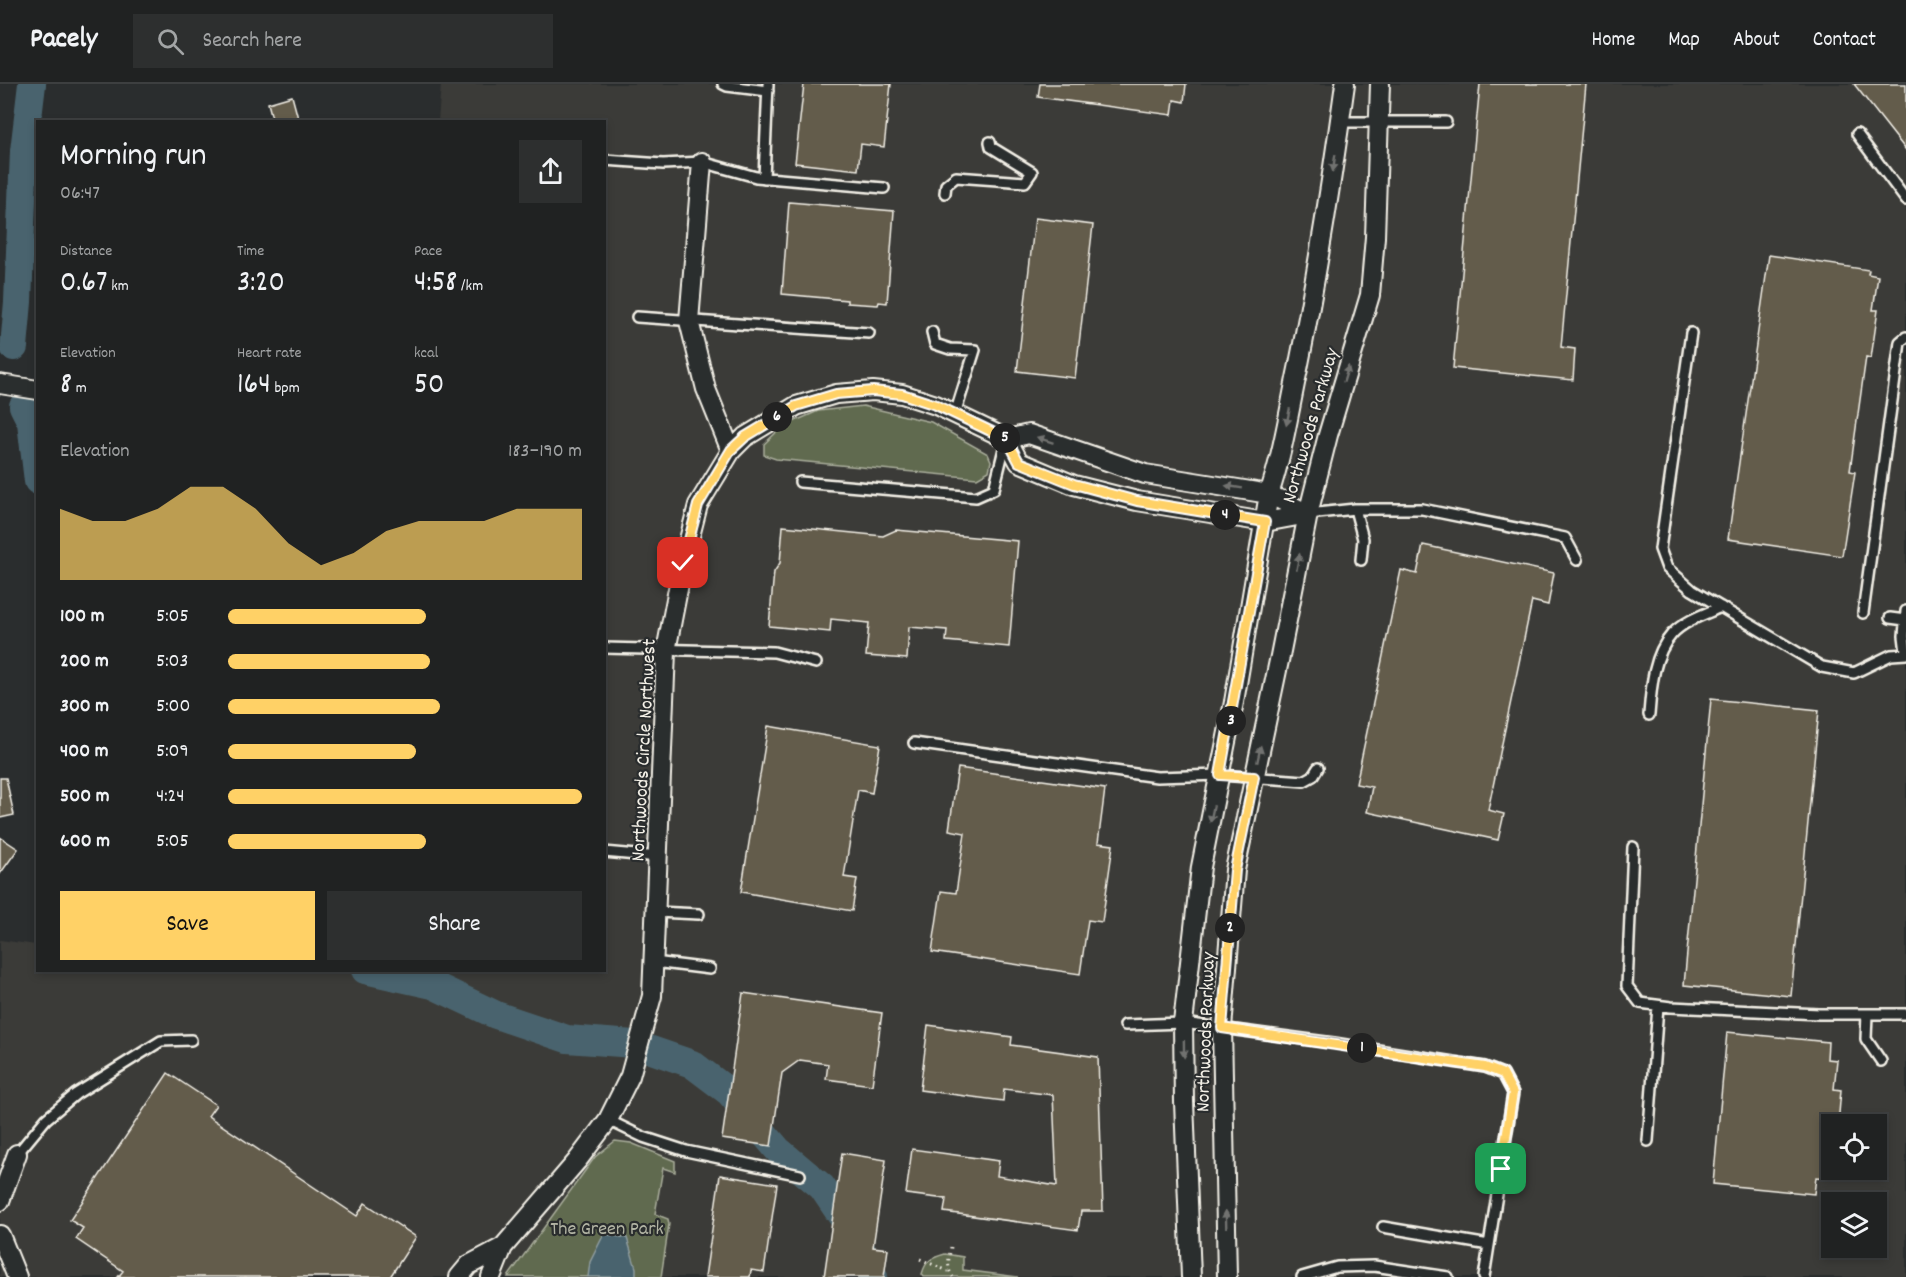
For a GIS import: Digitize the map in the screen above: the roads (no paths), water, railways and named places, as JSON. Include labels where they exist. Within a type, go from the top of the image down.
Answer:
[{"type":"street","name":"Northwoods Parkway","points":[[1191,1277],[1184,1102],[1184,1023],[1202,867],[1269,494],[1278,468],[1309,317],[1345,84]]},
{"type":"street","name":"Northwoods Parkway","points":[[1227,1277],[1222,1028],[1235,870],[1308,514],[1328,435],[1370,295],[1375,237],[1380,84]]},
{"type":"street","points":[[702,162],[689,321],[706,389],[731,450]]},
{"type":"street","points":[[0,384],[36,390]]},
{"type":"street","name":"Northwoods Circle Northwest","points":[[491,1277],[503,1247],[577,1161],[608,1120],[630,1076],[652,996],[666,651],[683,563],[698,505],[731,450],[745,437],[796,406],[836,394],[873,391],[902,394],[936,405],[1007,439],[1029,435],[1144,474],[1269,494],[1308,514]]},
{"type":"street","points":[[1007,439],[1019,462],[1074,484],[1137,501],[1265,522],[1308,514]]},
{"type":"street","points":[[0,1201],[17,1154]]},
{"type":"street","points":[[0,1235],[17,1277]]},
{"type":"street","name":"Northwoods Circle Northwest","points":[[459,1277],[470,1265],[503,1247]]},
{"type":"lane","points":[[723,84],[768,87],[764,178]]},
{"type":"lane","points":[[1340,122],[1446,122]]},
{"type":"lane","points":[[1857,134],[1906,200]]},
{"type":"lane","points":[[945,193],[946,185],[956,177],[1025,182],[1032,172],[991,147],[990,142]]},
{"type":"lane","points":[[606,160],[663,165],[702,162],[764,178],[884,188]]},
{"type":"lane","points":[[637,317],[869,333]]},
{"type":"lane","points":[[932,332],[936,344],[950,349],[975,350],[955,414]]},
{"type":"lane","points":[[1691,333],[1660,549],[1667,568],[1692,590],[1822,667],[1854,673],[1891,655],[1906,653],[1905,616],[1890,618]]},
{"type":"lane","points":[[1863,613],[1900,342],[1906,337]]},
{"type":"lane","points":[[800,482],[976,497],[994,489],[1007,439]]},
{"type":"lane","points":[[1308,514],[1355,509],[1422,509],[1565,538],[1577,560]]},
{"type":"lane","points":[[1355,509],[1363,539],[1361,560]]},
{"type":"lane","points":[[1649,715],[1652,680],[1662,651],[1671,634],[1689,622],[1721,607]]},
{"type":"lane","points":[[606,648],[774,652],[816,663]]},
{"type":"lane","points":[[914,743],[1157,777],[1220,775],[1304,781],[1313,776],[1318,768]]},
{"type":"lane","points":[[1633,847],[1627,986],[1640,1003],[1808,1014],[1906,1014]]},
{"type":"lane","points":[[606,852],[659,857]]},
{"type":"lane","points":[[656,912],[699,914]]},
{"type":"lane","points":[[654,962],[710,969]]},
{"type":"lane","points":[[1647,1142],[1658,1005]]},
{"type":"lane","points":[[1867,1014],[1866,1039],[1881,1062]]},
{"type":"lane","points":[[1125,1025],[1184,1023],[1485,1067],[1503,1074],[1513,1093],[1484,1277]]},
{"type":"lane","points":[[17,1154],[46,1119],[76,1094],[161,1041],[191,1040]]},
{"type":"lane","points":[[608,1120],[643,1137],[686,1151],[800,1175]]},
{"type":"lane","points":[[1383,1227],[1489,1245]]},
{"type":"lane","points":[[1302,1277],[1337,1267],[1364,1266],[1448,1277]]},
{"type":"water","points":[[604,1234],[627,1238],[636,1268],[636,1277],[588,1277],[590,1262]]},
{"type":"waterway","points":[[14,347],[24,151],[32,84]]},
{"type":"waterway","points":[[23,406],[31,422],[36,464]]},
{"type":"waterway","points":[[374,972],[433,985],[496,1015],[567,1039],[634,1044],[692,1064],[729,1092],[778,1150],[822,1187],[855,1236],[874,1277]]},
{"type":"park label","name":"The Green Park","points":[[607,1227]]}]
